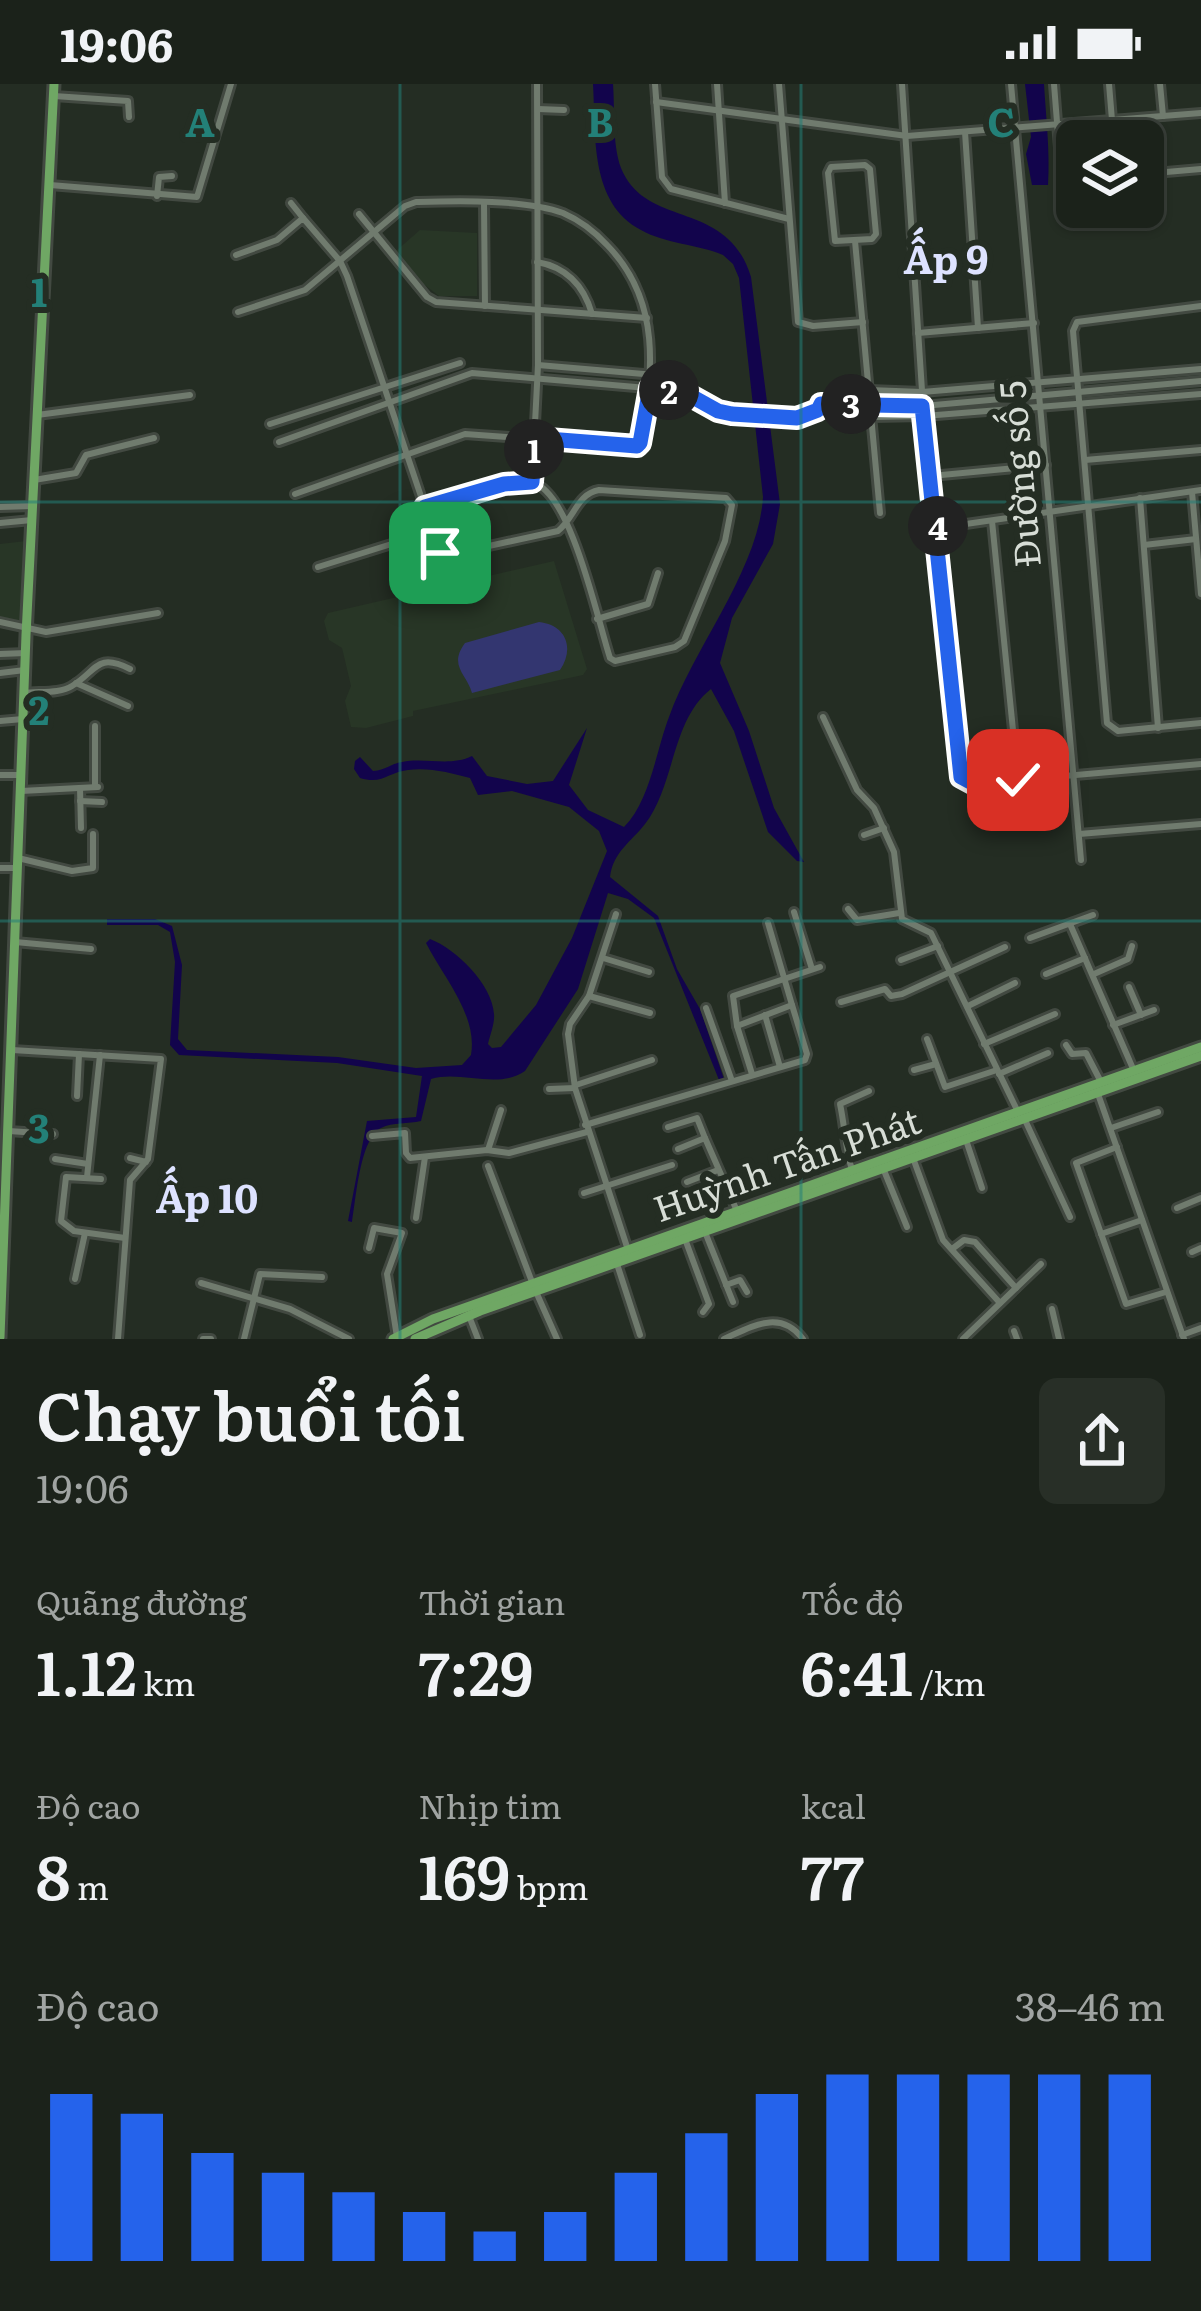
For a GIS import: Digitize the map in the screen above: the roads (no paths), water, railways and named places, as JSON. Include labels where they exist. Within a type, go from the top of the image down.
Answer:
[{"type":"main road","points":[[0,1336],[5,1111],[12,1049],[26,631],[54,90]]},
{"type":"main road","name":"Huỳnh Tấn Phát","points":[[1100,1088],[1134,1071],[1199,1056]]},
{"type":"main road","name":"Huỳnh Tấn Phát","points":[[395,1338],[433,1319],[617,1264],[705,1232],[852,1170],[1199,1056]]},
{"type":"main road","name":"Huỳnh Tấn Phát","points":[[415,1339],[628,1250],[966,1140],[1022,1116]]},
{"type":"street","points":[[50,185],[197,197],[231,84]]},
{"type":"street","points":[[532,482],[538,379],[537,84]]},
{"type":"street","points":[[655,84],[662,177],[670,189],[790,219]]},
{"type":"street","points":[[717,84],[725,203]]},
{"type":"street","points":[[779,84],[797,319],[807,326],[863,322]]},
{"type":"street","points":[[902,84],[922,406],[938,528],[958,761],[965,782],[1201,764]]},
{"type":"street","name":"Đường số 5","points":[[1011,84],[1046,406],[1046,465],[1081,860]]},
{"type":"street","points":[[1054,84],[1056,139]]},
{"type":"street","points":[[1109,84],[1112,120],[1201,113]]},
{"type":"street","points":[[1160,84],[1163,116]]},
{"type":"street","points":[[54,90],[128,101],[129,117]]},
{"type":"street","points":[[656,102],[907,136],[1054,125]]},
{"type":"street","points":[[537,110],[564,110]]},
{"type":"street","points":[[964,132],[978,328]]},
{"type":"street","points":[[865,165],[870,169],[876,234],[855,241],[836,241],[831,167],[865,165]]},
{"type":"street","points":[[1164,172],[1201,169]]},
{"type":"street","points":[[157,196],[159,177],[172,176]]},
{"type":"street","points":[[238,312],[305,290],[405,206],[416,202],[537,207],[564,213],[603,240],[637,283],[652,343],[650,388],[637,446],[464,434],[295,494]]},
{"type":"street","points":[[291,203],[340,261],[440,553],[447,557],[555,532],[569,521],[582,497],[599,490],[726,498],[732,505],[725,541],[680,644],[613,660],[569,521],[543,488],[532,482],[504,484],[425,507]]},
{"type":"street","points":[[484,204],[485,306]]},
{"type":"street","points":[[359,214],[427,297],[444,304],[646,318]]},
{"type":"street","points":[[236,255],[277,239],[303,218]]},
{"type":"street","points":[[855,241],[880,513]]},
{"type":"street","points":[[537,262],[554,265],[576,282],[592,314]]},
{"type":"street","points":[[1201,306],[1104,315],[1077,322],[1072,331],[1107,723],[1118,731],[1201,724]]},
{"type":"street","points":[[918,333],[1034,323]]},
{"type":"street","points":[[270,424],[460,363]]},
{"type":"street","points":[[538,365],[679,377]]},
{"type":"street","points":[[869,390],[922,392],[1201,369]]},
{"type":"street","points":[[279,442],[472,373],[682,391],[718,411],[797,418],[818,410],[821,404],[922,406],[1201,381]]},
{"type":"street","points":[[872,417],[1201,394]]},
{"type":"street","points":[[37,415],[190,395]]},
{"type":"street","points":[[34,480],[76,473],[86,455],[154,437]]},
{"type":"street","points":[[1084,460],[1201,450]]},
{"type":"street","points":[[931,476],[1046,465]]},
{"type":"street","points":[[938,528],[1196,491],[1201,594]]},
{"type":"street","points":[[1140,499],[1158,728]]},
{"type":"street","points":[[0,507],[33,506]]},
{"type":"street","points":[[0,523],[32,520]]},
{"type":"street","points":[[992,521],[1018,780]]},
{"type":"street","points":[[318,567],[433,531]]},
{"type":"street","points":[[1144,545],[1196,539]]},
{"type":"street","points":[[597,619],[648,604],[658,573]]},
{"type":"street","points":[[0,622],[26,631],[63,631],[158,613]]},
{"type":"street","points":[[0,654],[26,653]]},
{"type":"street","points":[[24,693],[62,689],[104,662],[130,669]]},
{"type":"street","points":[[0,673],[25,670]]},
{"type":"street","points":[[76,683],[128,706]]},
{"type":"street","points":[[823,717],[857,790],[884,828],[897,862],[899,913],[930,931],[1070,1217]]},
{"type":"street","points":[[0,721],[23,719]]},
{"type":"street","points":[[21,791],[97,787],[95,726]]},
{"type":"street","points":[[0,775],[21,775]]},
{"type":"street","points":[[80,788],[81,828]]},
{"type":"street","points":[[80,801],[102,802]]},
{"type":"street","points":[[1078,834],[1201,824]]},
{"type":"street","points":[[864,835],[884,828]]},
{"type":"street","points":[[0,868],[18,863],[72,871],[93,868],[92,833]]},
{"type":"street","points":[[848,909],[863,922],[899,913]]},
{"type":"street","points":[[752,1074],[733,996],[816,968],[794,912]]},
{"type":"street","points":[[616,914],[590,996],[568,1027],[575,1087],[586,1128],[628,1250]]},
{"type":"street","points":[[1030,938],[1093,915]]},
{"type":"street","points":[[372,1136],[405,1133],[407,1156],[488,1150],[509,1153],[807,1057],[768,923]]},
{"type":"street","points":[[1070,925],[1134,1071]]},
{"type":"street","points":[[15,942],[91,949]]},
{"type":"street","points":[[901,960],[938,946]]},
{"type":"street","points":[[1094,974],[1128,959],[1132,946]]},
{"type":"street","points":[[841,1002],[885,989],[891,996],[902,994],[1005,947]]},
{"type":"street","points":[[603,958],[649,972]]},
{"type":"street","points":[[1046,974],[1085,958]]},
{"type":"street","points":[[968,1006],[1015,983]]},
{"type":"street","points":[[1129,987],[1141,1015]]},
{"type":"street","points":[[590,996],[650,1013]]},
{"type":"street","points":[[737,1026],[792,1005]]},
{"type":"street","points":[[706,1008],[732,1081]]},
{"type":"street","points":[[1113,1025],[1154,1010]]},
{"type":"street","points":[[984,1044],[1055,1013]]},
{"type":"street","points":[[765,1015],[780,1067]]},
{"type":"street","points":[[927,1039],[946,1088],[1048,1053]]},
{"type":"street","points":[[1066,1046],[1072,1054],[1086,1053],[1183,1337],[1201,1328]]},
{"type":"street","points":[[12,1049],[161,1059],[146,1162],[130,1180],[118,1339]]},
{"type":"street","points":[[77,1096],[79,1054]]},
{"type":"street","points":[[87,1178],[100,1055]]},
{"type":"street","points":[[549,1088],[575,1087],[652,1060]]},
{"type":"street","points":[[914,1070],[936,1064]]},
{"type":"street","points":[[852,1170],[840,1104],[869,1091]]},
{"type":"street","points":[[488,1150],[501,1110]]},
{"type":"street","points":[[1111,1128],[1158,1112]]},
{"type":"street","points":[[668,1127],[697,1117],[737,1211]]},
{"type":"street","points":[[8,1131],[53,1134]]},
{"type":"street","points":[[678,1149],[705,1138]]},
{"type":"street","points":[[966,1140],[982,1188]]},
{"type":"street","points":[[1117,1147],[1077,1161],[1101,1234],[1126,1304],[1167,1292]]},
{"type":"street","points":[[416,1218],[425,1157]]},
{"type":"street","points":[[130,1158],[146,1162]]},
{"type":"street","points":[[913,1158],[944,1240],[1000,1304]]},
{"type":"street","points":[[55,1159],[88,1164]]},
{"type":"street","points":[[488,1166],[557,1339]]},
{"type":"street","points":[[584,1193],[672,1166]]},
{"type":"street","points":[[883,1168],[907,1227]]},
{"type":"street","points":[[687,1182],[718,1170]]},
{"type":"street","points":[[101,1179],[66,1177],[60,1209],[66,1227],[124,1238]]},
{"type":"street","points":[[1177,1208],[1201,1198]]},
{"type":"street","points":[[1101,1234],[1142,1220]]},
{"type":"street","points":[[370,1248],[374,1228],[402,1233],[388,1274],[395,1338]]},
{"type":"street","points":[[705,1232],[733,1302]]},
{"type":"street","points":[[75,1279],[86,1233]]},
{"type":"street","points":[[685,1239],[709,1304],[703,1312]]},
{"type":"street","points":[[952,1249],[964,1240],[975,1242],[1016,1288]]},
{"type":"street","points":[[1192,1252],[1201,1248]]},
{"type":"street","points":[[617,1264],[640,1335]]},
{"type":"street","points":[[963,1339],[1042,1264]]},
{"type":"street","points":[[244,1339],[260,1274],[322,1277]]},
{"type":"street","points":[[726,1285],[740,1280],[747,1292]]},
{"type":"street","points":[[201,1283],[304,1315],[349,1339]]},
{"type":"street","points":[[1052,1309],[1059,1339]]},
{"type":"street","points":[[469,1316],[478,1339]]},
{"type":"street","points":[[724,1339],[761,1322],[776,1321],[790,1326],[803,1339]]},
{"type":"district","name":"Ấp 9","points":[[946,260]]},
{"type":"district","name":"Ấp 10","points":[[207,1199]]}]
